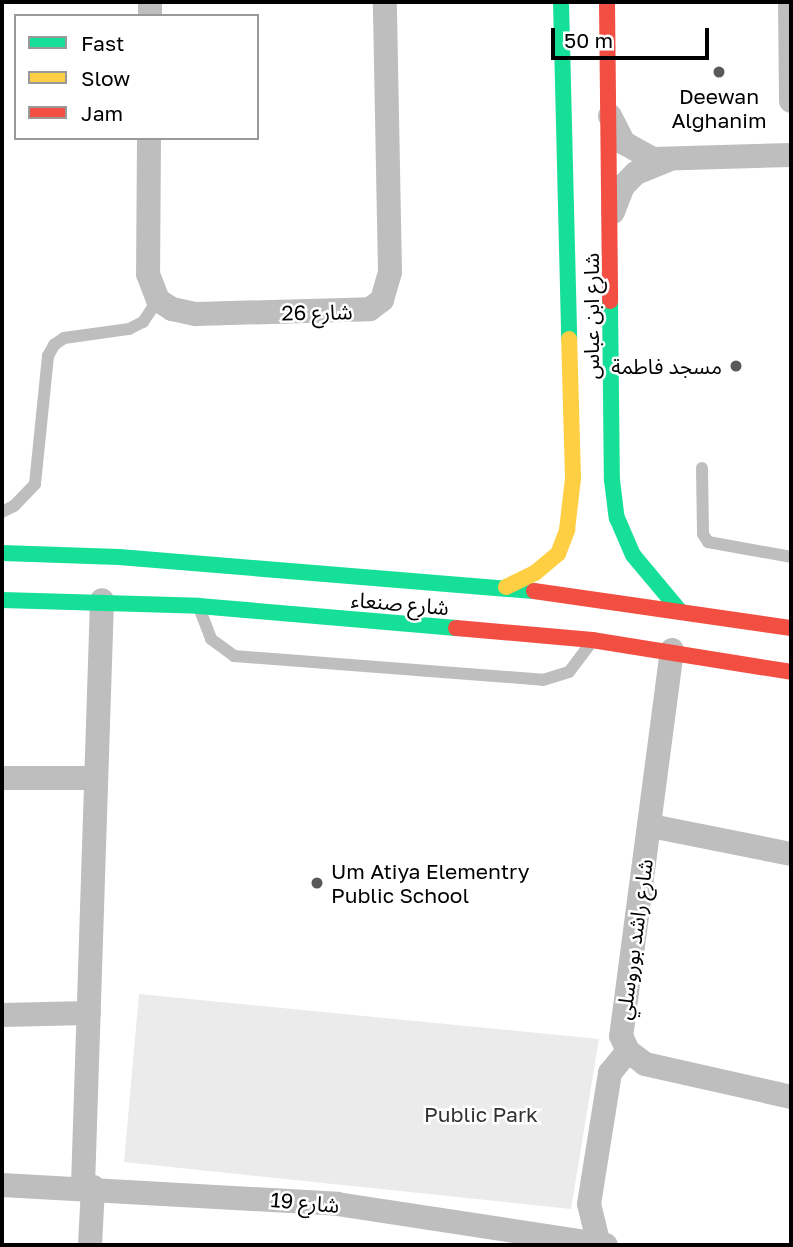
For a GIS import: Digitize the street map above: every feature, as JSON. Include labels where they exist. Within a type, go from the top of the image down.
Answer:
[{"type":"main road","name":"شارع ابن عباس","points":[[506,587],[535,573],[558,554],[567,530],[573,478],[561,2]]},
{"type":"main road","name":"شارع ابن عباس","points":[[607,2],[612,480],[617,518],[633,555],[679,610]]},
{"type":"main road","points":[[564,59],[567,50],[589,40],[608,55]]},
{"type":"main road","points":[[573,478],[592,497],[604,494],[612,480]]},
{"type":"main road","name":"شارع صنعاء","points":[[2,553],[119,557],[506,587],[791,628]]},
{"type":"main road","name":"شارع صنعاء","points":[[2,600],[102,600],[199,606],[592,640],[672,650],[791,672]]},
{"type":"main road","points":[[766,667],[776,665],[788,649],[783,630],[774,625]]},
{"type":"street","name":"شارع 26","points":[[158,300],[172,309],[196,314],[355,312],[382,300],[390,272],[385,2]]},
{"type":"street","points":[[790,2],[791,101]]},
{"type":"street","points":[[609,114],[614,130],[638,153],[670,159]]},
{"type":"street","points":[[149,140],[148,274],[158,300]]},
{"type":"street","points":[[611,220],[623,186],[652,163],[670,159],[791,155]]},
{"type":"street","points":[[90,1245],[89,1013],[102,600]]},
{"type":"street","name":"شارع راشد بوروسلي","points":[[672,650],[651,826],[620,1021],[628,1051],[645,1064],[665,1072],[791,1097]]},
{"type":"street","points":[[2,778],[96,778]]},
{"type":"street","points":[[651,826],[791,854]]},
{"type":"street","points":[[2,1015],[89,1013]]},
{"type":"street","name":"شارع راشد بوروسلي","points":[[601,1245],[589,1204],[610,1073],[628,1051]]},
{"type":"street","name":"شارع 19","points":[[2,1185],[88,1187],[337,1204],[601,1245]]},
{"type":"lane","points":[[2,512],[14,506],[35,484],[48,356],[54,345],[64,338],[129,329],[143,322],[158,300]]},
{"type":"lane","points":[[702,468],[703,534],[708,542],[791,556]]},
{"type":"lane","points":[[199,606],[211,639],[234,656],[543,680],[569,672],[592,640]]},
{"type":"green space","name":"Public Park","points":[[139,994],[599,1039],[571,1209],[124,1162]]},
{"type":"traffic: fast","points":[[561,2],[569,339]]},
{"type":"traffic: fast","points":[[610,301],[612,480],[617,518],[633,555],[679,610]]},
{"type":"traffic: fast","points":[[2,553],[119,557],[534,591]]},
{"type":"traffic: fast","points":[[2,600],[199,606],[456,628]]},
{"type":"traffic: slow","points":[[506,587],[535,573],[558,554],[567,530],[573,478],[569,339]]},
{"type":"traffic: jam","points":[[607,2],[610,301]]},
{"type":"traffic: jam","points":[[534,591],[791,628]]},
{"type":"traffic: jam","points":[[456,628],[592,640],[791,672]]},
{"type":"place","name":"Deewan Alghanim","points":[[719,72]]},
{"type":"place","name":"مسجد فاطمة","points":[[736,366]]},
{"type":"place","name":"Um Atiya Elementry Public School","points":[[317,883]]}]
